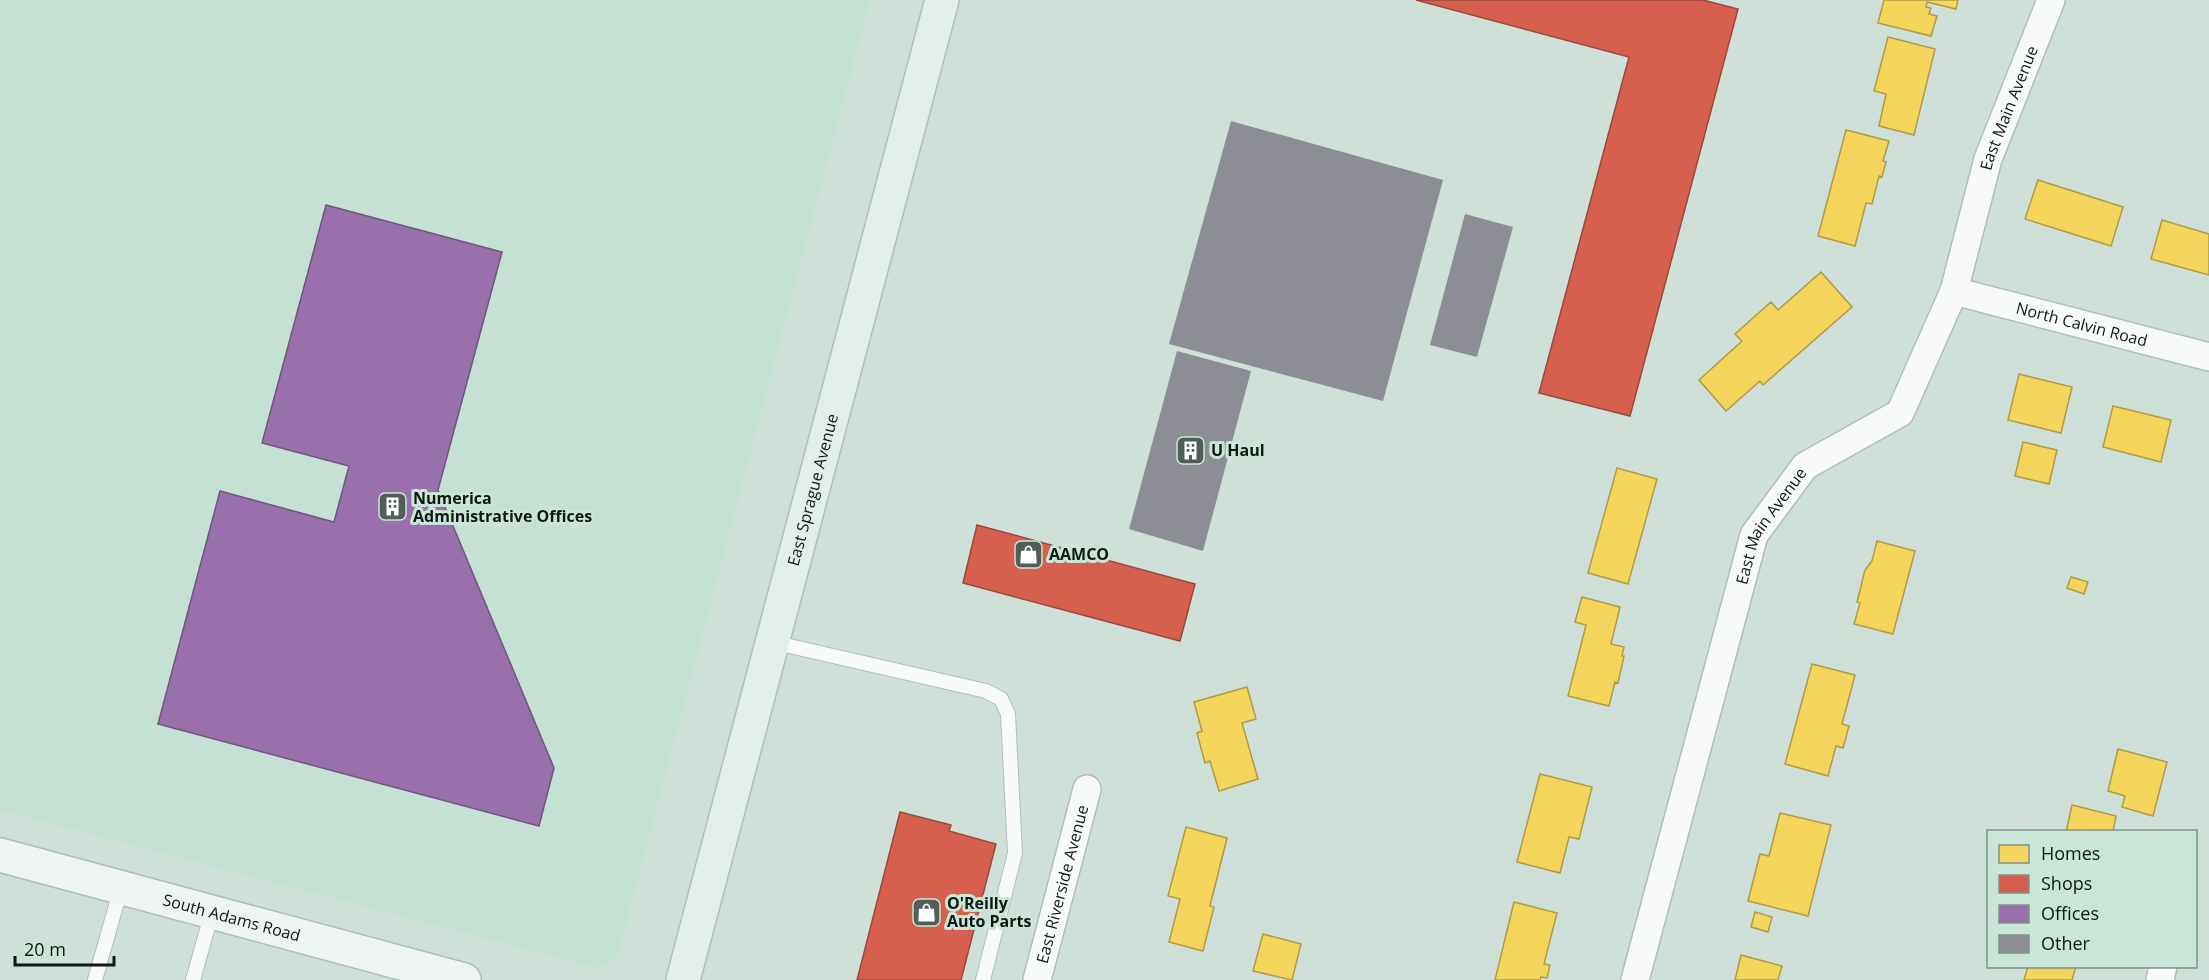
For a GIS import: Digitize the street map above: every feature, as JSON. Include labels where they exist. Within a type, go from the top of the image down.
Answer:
[{"type":"main road","name":"East Sprague Avenue","points":[[683,980],[942,0]]},
{"type":"street","name":"East Main Avenue","points":[[1635,980],[1754,535],[1805,466],[1900,413],[1954,291],[1988,159],[2051,0]]},
{"type":"street","name":"North Calvin Road","points":[[1954,291],[2209,357]]},
{"type":"street","name":"East Riverside Avenue","points":[[1037,980],[1087,789]]},
{"type":"street","name":"South Adams Road","points":[[0,855],[212,912],[409,973],[464,980]]},
{"type":"lane","points":[[772,642],[986,691],[1000,699],[1008,714],[1016,853],[983,980]]},
{"type":"lane","points":[[94,980],[121,888]]},
{"type":"lane","points":[[193,980],[212,912]]},
{"type":"shaded area","points":[[0,0],[870,0],[618,954],[609,965],[594,967],[0,810]]},
{"type":"building: Homes","points":[[1884,0],[1958,0],[1956,9],[1927,2],[1926,7],[1931,8],[1929,14],[1937,16],[1931,36],[1878,23]]},
{"type":"building: Homes","points":[[1888,37],[1935,49],[1914,135],[1879,126],[1886,94],[1874,91]]},
{"type":"building: Homes","points":[[1846,130],[1889,141],[1883,161],[1886,162],[1882,177],[1879,176],[1872,204],[1866,203],[1855,246],[1818,236]]},
{"type":"building: Homes","points":[[2038,180],[2123,207],[2111,246],[2025,219]]},
{"type":"building: Homes","points":[[2162,220],[2209,234],[2209,275],[2151,259]]},
{"type":"building: Homes","points":[[1821,272],[1852,307],[1763,385],[1760,381],[1726,411],[1699,380],[1742,341],[1735,334],[1771,302],[1778,310]]},
{"type":"building: Homes","points":[[2019,374],[2072,387],[2061,433],[2008,420]]},
{"type":"building: Homes","points":[[2113,406],[2171,420],[2161,462],[2103,447]]},
{"type":"building: Homes","points":[[2023,442],[2057,450],[2049,484],[2015,476]]},
{"type":"building: Homes","points":[[1617,468],[1657,479],[1628,584],[1588,573]]},
{"type":"building: Homes","points":[[1877,541],[1915,551],[1893,634],[1854,624],[1865,570],[1872,561]]},
{"type":"building: Homes","points":[[2071,577],[2088,582],[2084,594],[2067,588]]},
{"type":"building: Homes","points":[[1582,597],[1620,607],[1611,644],[1624,647],[1622,656],[1624,656],[1618,683],[1615,682],[1609,706],[1568,696],[1586,625],[1575,622]]},
{"type":"building: Homes","points":[[1812,664],[1855,675],[1842,724],[1849,726],[1843,748],[1836,746],[1828,776],[1785,764]]},
{"type":"building: Homes","points":[[1247,687],[1256,719],[1242,723],[1258,779],[1219,791],[1210,761],[1205,763],[1197,733],[1202,731],[1194,702]]},
{"type":"building: Homes","points":[[2118,749],[2167,762],[2153,816],[2122,807],[2125,796],[2108,791]]},
{"type":"building: Homes","points":[[1540,774],[1592,787],[1579,839],[1569,837],[1560,873],[1517,862]]},
{"type":"building: Homes","points":[[2072,805],[2116,816],[2113,830],[2066,830]]},
{"type":"building: Homes","points":[[1780,813],[1831,825],[1808,916],[1748,901],[1760,854],[1769,856]]},
{"type":"building: Homes","points":[[1186,827],[1227,838],[1210,906],[1214,907],[1203,951],[1169,942],[1180,899],[1168,896]]},
{"type":"building: Homes","points":[[1514,902],[1557,913],[1544,964],[1550,965],[1547,978],[1495,980]]},
{"type":"building: Homes","points":[[1755,912],[1772,917],[1768,932],[1751,927]]},
{"type":"building: Homes","points":[[1263,934],[1301,944],[1292,980],[1253,971]]},
{"type":"building: Homes","points":[[1741,955],[1782,966],[1778,980],[1735,980]]},
{"type":"building: Homes","points":[[2027,968],[2075,968],[2072,980],[2024,980]]},
{"type":"building: Shops","points":[[1416,0],[1703,0],[1738,9],[1630,416],[1539,393],[1629,57]]},
{"type":"building: Shops","name":"AAMCO","points":[[977,525],[1195,584],[1180,641],[963,583]]},
{"type":"building: Shops","name":"O'Reilly Auto Parts","points":[[900,812],[951,825],[949,831],[996,844],[961,980],[857,980]]},
{"type":"building: Offices","name":"Numerica Administrative Offices","points":[[326,205],[502,252],[438,490],[554,768],[539,826],[158,724],[220,491],[334,522],[349,466],[262,443]]},
{"type":"building: Other","points":[[1231,121],[1443,180],[1383,401],[1169,344]]},
{"type":"building: Other","points":[[1465,214],[1513,227],[1477,357],[1430,345]]},
{"type":"building: Other","name":"U Haul","points":[[1177,351],[1251,371],[1203,551],[1129,529]]},
{"type":"place","name":"U Haul","points":[[1190,450]]},
{"type":"place","name":"Numerica Administrative Offices","points":[[392,507]]},
{"type":"place","name":"AAMCO","points":[[1028,554]]},
{"type":"place","name":"O'Reilly Auto Parts","points":[[926,912]]}]
